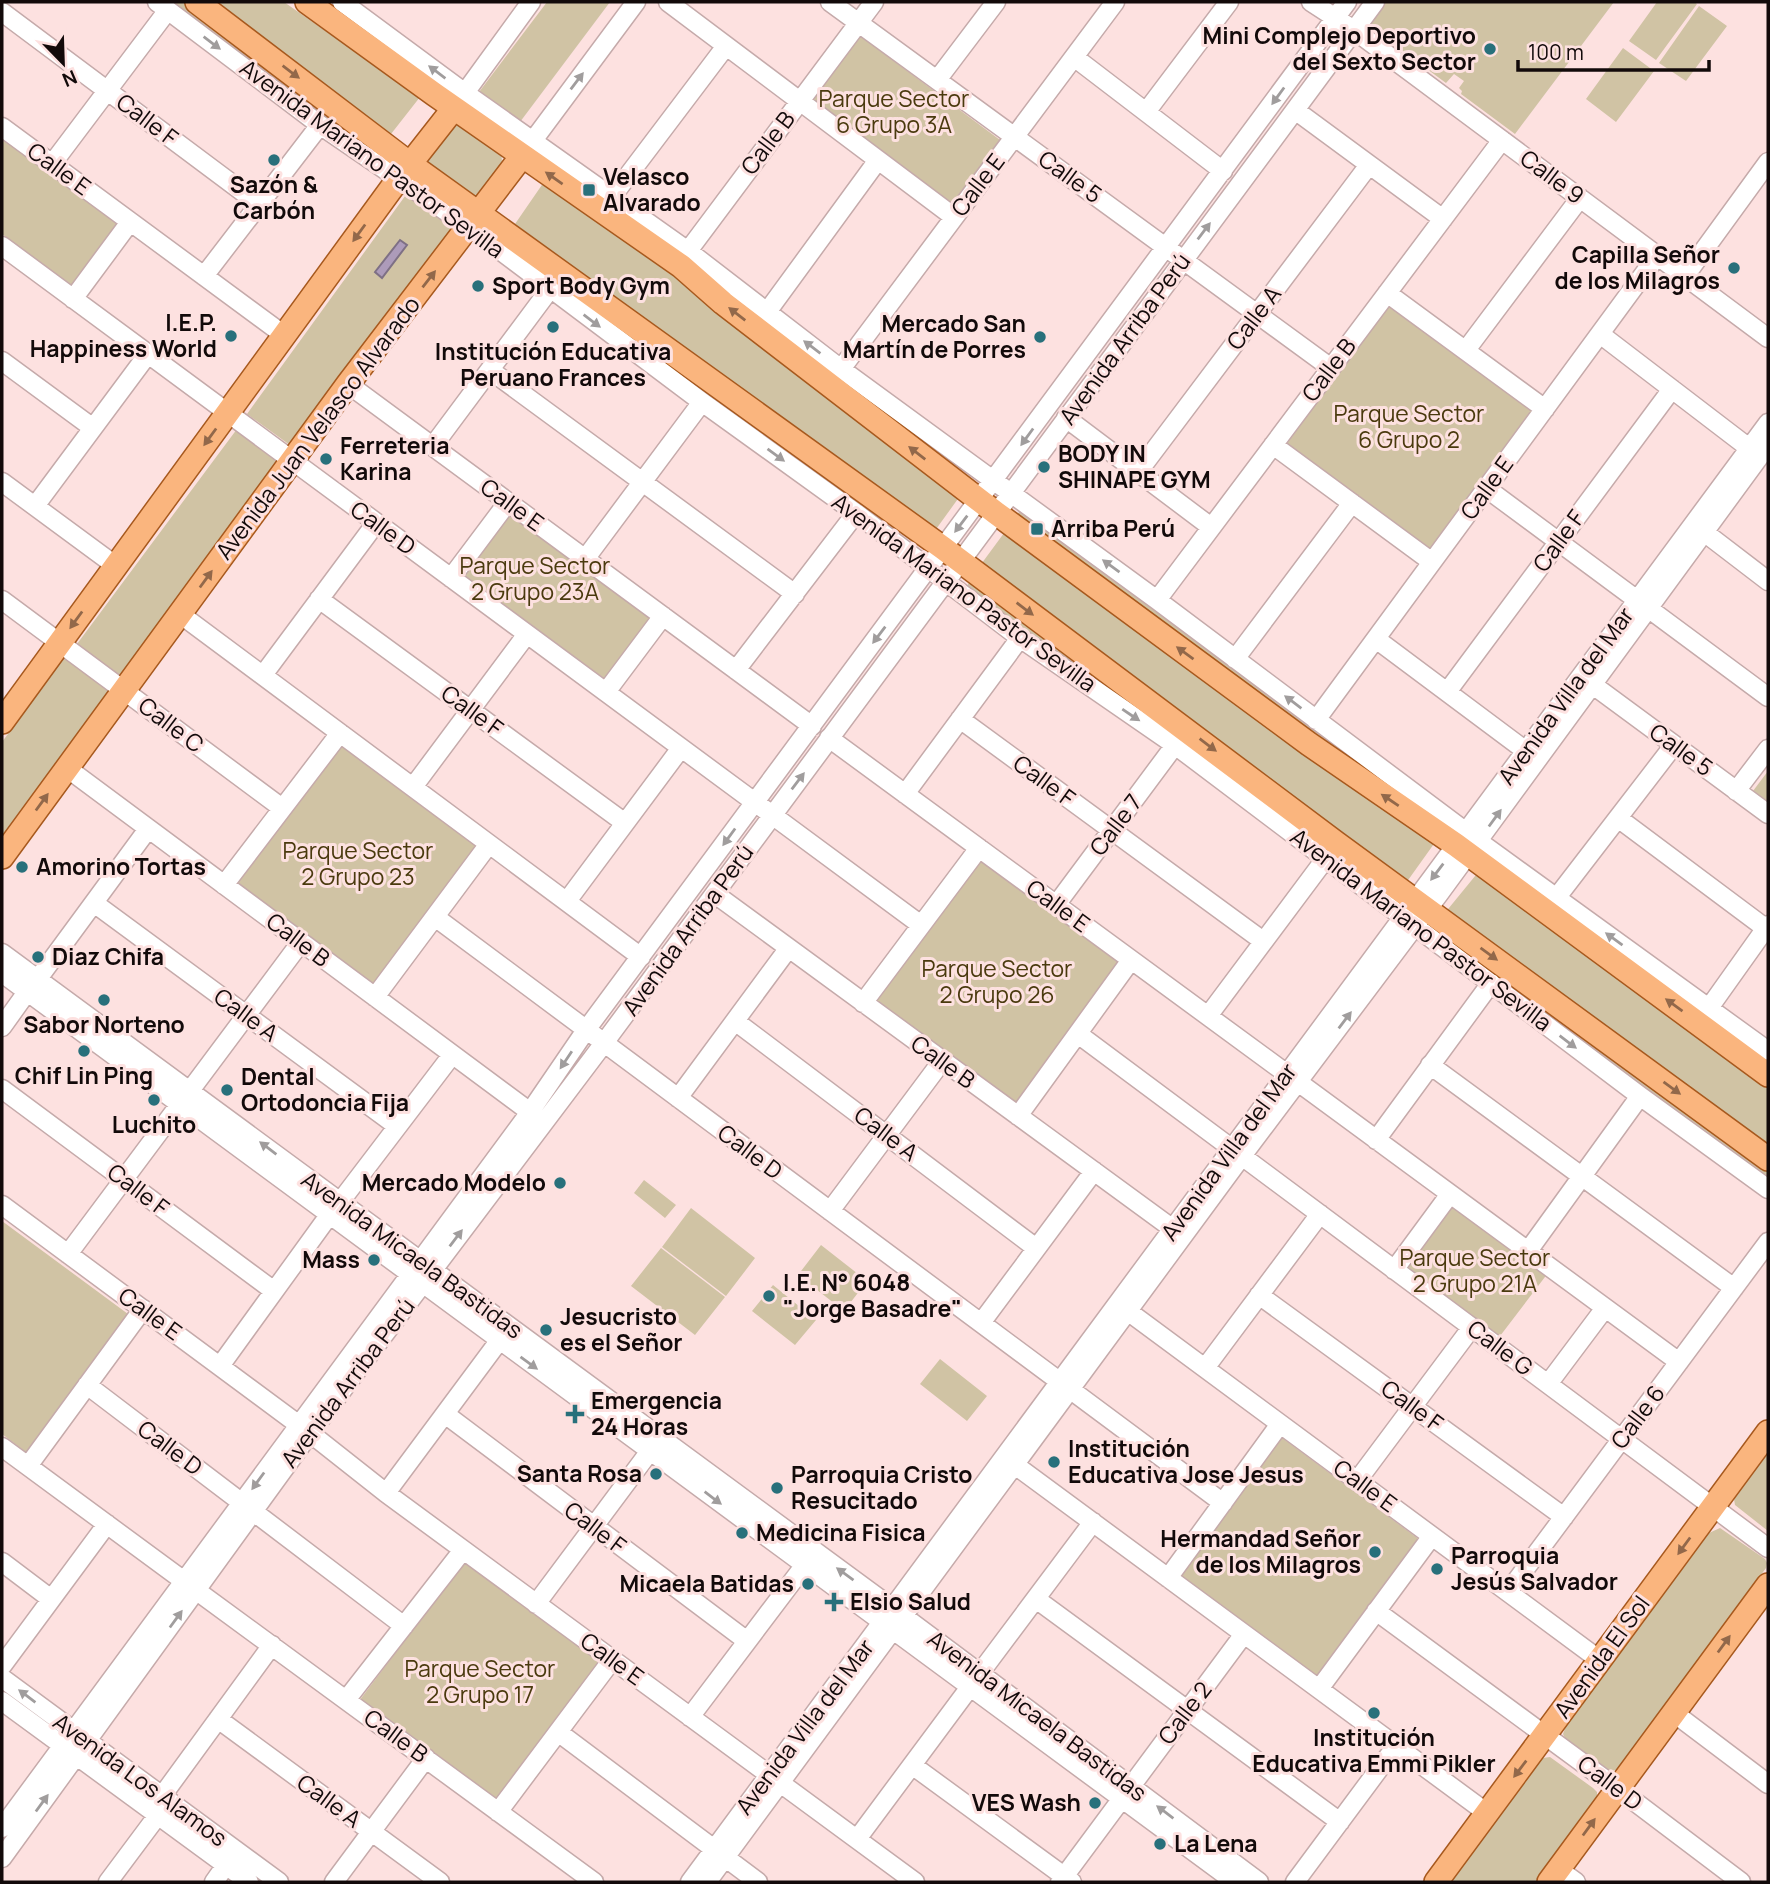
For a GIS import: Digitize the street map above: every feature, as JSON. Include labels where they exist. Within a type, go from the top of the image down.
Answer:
[{"type":"main road","name":"Avenida Mariano Pastor Sevilla","points":[[197,2],[405,171],[952,554],[1416,912],[1768,1158]]},
{"type":"main road","points":[[307,2],[460,101],[527,148],[987,507],[1309,744],[1467,843],[1768,1074]]},
{"type":"main road","points":[[2,721],[405,171],[460,101]]},
{"type":"main road","name":"Avenida Juan Velasco Alvarado","points":[[2,857],[348,384],[527,148]]},
{"type":"main road","name":"Avenida El Sol","points":[[1436,1882],[1768,1432]]},
{"type":"main road","points":[[1561,1878],[1618,1789],[1768,1585]]},
{"type":"street","points":[[342,2],[460,101],[522,5]]},
{"type":"street","name":"Avenida Juan Velasco Alvarado","points":[[527,148],[636,2]]},
{"type":"street","points":[[668,2],[954,218]]},
{"type":"street","name":"Calle 5","points":[[830,2],[1175,253]]},
{"type":"street","name":"Calle B","points":[[688,251],[874,2]]},
{"type":"street","points":[[937,80],[996,2]]},
{"type":"street","name":"Calle E","points":[[841,369],[1115,2]]},
{"type":"street","points":[[1146,112],[1229,2]]},
{"type":"street","points":[[1311,2],[1335,19]]},
{"type":"street","name":"Avenida Arriba Perú","points":[[987,507],[1012,492],[1066,418],[1175,253],[1223,171],[1347,2]]},
{"type":"street","name":"Avenida Arriba Perú","points":[[2,1828],[74,1743],[421,1272],[604,1043],[715,894],[812,726],[929,569],[952,554],[987,507],[995,480],[1175,253],[1294,110],[1375,2]]},
{"type":"street","name":"Avenida Mariano Pastor Sevilla","points":[[163,6],[320,125],[405,171]]},
{"type":"street","points":[[52,164],[107,90],[163,6]]},
{"type":"street","name":"Calle F","points":[[2,12],[259,204]]},
{"type":"street","name":"Calle 9","points":[[1335,19],[1354,30],[1768,338]]},
{"type":"street","points":[[611,198],[726,46]]},
{"type":"street","points":[[1074,57],[1223,171]]},
{"type":"street","points":[[1294,110],[1443,219]]},
{"type":"street","points":[[204,276],[320,125]]},
{"type":"street","name":"Calle E","points":[[2,127],[284,335]]},
{"type":"street","name":"Calle B","points":[[1157,600],[1502,140]]},
{"type":"street","points":[[527,148],[611,198],[688,251],[841,369],[1012,492],[1316,720],[1467,843],[1557,897],[1768,1051]]},
{"type":"street","points":[[766,312],[878,160]]},
{"type":"street","points":[[1685,276],[1768,162]]},
{"type":"street","name":"Calle A","points":[[1138,472],[1369,165]]},
{"type":"street","points":[[1466,350],[1580,198]]},
{"type":"street","name":"Avenida Mariano Pastor Sevilla","points":[[474,220],[550,289],[856,513],[1020,638],[1175,745],[1326,858],[1416,912],[1491,983],[1768,1189]]},
{"type":"street","points":[[73,299],[130,222]]},
{"type":"street","name":"Calle D","points":[[2,246],[764,809]]},
{"type":"street","points":[[1175,253],[1331,368]]},
{"type":"street","name":"Calle E","points":[[1316,720],[1657,256]]},
{"type":"street","points":[[433,446],[550,289]]},
{"type":"street","points":[[1387,293],[1545,409]]},
{"type":"street","points":[[1600,334],[1749,448]]},
{"type":"street","points":[[35,506],[148,354]]},
{"type":"street","points":[[2,361],[93,428]]},
{"type":"street","points":[[490,370],[795,594]]},
{"type":"street","name":"Calle E","points":[[348,384],[812,726]]},
{"type":"street","name":"Calle F","points":[[1447,692],[1672,389]]},
{"type":"street","points":[[585,559],[702,402]]},
{"type":"street","points":[[1066,418],[1212,527]]},
{"type":"street","name":"Avenida Villa del Mar","points":[[690,1882],[719,1854],[1066,1386],[1129,1312],[1237,1153],[1292,1078],[1467,843],[1593,685],[1643,604],[1768,423]]},
{"type":"street","name":"Avenida Villa del Mar","points":[[1467,843],[1526,751],[1704,532],[1768,444]]},
{"type":"street","points":[[1273,445],[1432,562]]},
{"type":"street","points":[[2,482],[116,566]]},
{"type":"street","points":[[1486,488],[1768,697]]},
{"type":"street","points":[[451,578],[508,502]]},
{"type":"street","points":[[1235,659],[1352,503]]},
{"type":"street","points":[[736,670],[856,513]]},
{"type":"street","points":[[262,675],[376,523]]},
{"type":"street","points":[[1704,532],[1768,581]]},
{"type":"street","name":"Avenida Arriba Perú","points":[[421,1272],[586,1030],[641,957],[764,809],[829,738],[946,582],[952,554]]},
{"type":"street","name":"Calle F","points":[[319,599],[625,823]]},
{"type":"street","points":[[2,600],[59,644]]},
{"type":"street","points":[[180,614],[641,957]]},
{"type":"street","points":[[606,692],[663,616]]},
{"type":"street","points":[[413,787],[527,634]]},
{"type":"street","points":[[905,794],[1020,638]]},
{"type":"street","points":[[1376,639],[1526,751]]},
{"type":"street","name":"Calle C","points":[[59,644],[282,808]]},
{"type":"street","name":"Calle 5","points":[[1593,685],[1768,814]]},
{"type":"street","name":"Calle F","points":[[960,719],[1264,942]]},
{"type":"street","points":[[224,885],[340,733]]},
{"type":"street","name":"Calle E","points":[[829,738],[1679,1362]]},
{"type":"street","name":"Calle 7","points":[[1056,905],[1175,745]]},
{"type":"street","points":[[1557,897],[1674,745]]},
{"type":"street","points":[[567,901],[681,748]]},
{"type":"street","points":[[1737,791],[1768,749]]},
{"type":"street","name":"Calle B","points":[[67,768],[530,1112]]},
{"type":"street","points":[[764,809],[921,925]]},
{"type":"street","points":[[1618,818],[1767,928],[1709,1007]]},
{"type":"street","points":[[2,1027],[148,829]]},
{"type":"street","points":[[375,997],[489,844]]},
{"type":"street","points":[[863,1003],[979,848]]},
{"type":"street","points":[[1208,1016],[1326,858]]},
{"type":"street","name":"Calle B","points":[[715,894],[1173,1229]]},
{"type":"street","name":"Calle A","points":[[93,903],[397,1126]]},
{"type":"street","name":"Calle D","points":[[435,917],[1066,1386]]},
{"type":"street","points":[[68,1254],[301,942]]},
{"type":"street","points":[[678,1098],[788,948]]},
{"type":"street","name":"Avenida Micaela Bastidas","points":[[2,953],[32,986],[1127,1793],[1259,1882]]},
{"type":"street","points":[[1018,1116],[1131,960]]},
{"type":"street","name":"Avenida Micaela Bastidas","points":[[2,973],[32,986]]},
{"type":"street","points":[[1376,1140],[1491,983]]},
{"type":"street","name":"Calle A","points":[[735,1021],[1036,1248]]},
{"type":"street","points":[[1078,1034],[1237,1153]]},
{"type":"street","points":[[220,1366],[335,1208],[452,1055]]},
{"type":"street","points":[[830,1211],[942,1061]]},
{"type":"street","points":[[1430,1065],[1734,1288]]},
{"type":"street","name":"Calle F","points":[[2,1089],[275,1291]]},
{"type":"street","points":[[1528,1251],[1640,1096]]},
{"type":"street","name":"Avenida Villa del Mar","points":[[893,1619],[1015,1465],[1173,1229],[1237,1153]]},
{"type":"street","name":"Calle G","points":[[1237,1153],[1768,1548]]},
{"type":"street","points":[[981,1323],[1094,1171]]},
{"type":"street","points":[[1394,1269],[1450,1194]]},
{"type":"street","name":"Calle E","points":[[2,1205],[305,1429],[386,1493],[915,1882]]},
{"type":"street","points":[[1205,1368],[1320,1214]]},
{"type":"street","name":"Calle 6","points":[[1508,1592],[1768,1242]]},
{"type":"street","name":"Avenida Micaela Bastidas","points":[[421,1272],[499,1341],[804,1566],[893,1619]]},
{"type":"street","name":"Calle F","points":[[1259,1295],[1564,1517]]},
{"type":"street","points":[[1548,1384],[1605,1308]]},
{"type":"street","points":[[28,1466],[143,1309]]},
{"type":"street","name":"Calle E","points":[[1129,1312],[1601,1661]]},
{"type":"street","points":[[1357,1481],[1472,1327]]},
{"type":"street","points":[[386,1493],[499,1341]]},
{"type":"street","name":"Calle D","points":[[87,1385],[248,1507]]},
{"type":"street","points":[[1066,1386],[1223,1503]]},
{"type":"street","name":"Calle F","points":[[445,1414],[747,1642]]},
{"type":"street","points":[[1168,1578],[1280,1424]]},
{"type":"street","name":"Calle B","points":[[2,1447],[498,1812],[573,1876],[594,1882]]},
{"type":"street","points":[[536,1604],[650,1451]]},
{"type":"street","points":[[1015,1465],[1487,1813]]},
{"type":"street","points":[[248,1507],[404,1626]]},
{"type":"street","points":[[857,1839],[1093,1522]]},
{"type":"street","points":[[2,1666],[107,1524]]},
{"type":"street","points":[[1319,1689],[1432,1536]]},
{"type":"street","points":[[346,1700],[463,1550]]},
{"type":"street","points":[[2,1562],[51,1599]]},
{"type":"street","points":[[690,1717],[804,1566]]},
{"type":"street","points":[[1036,1599],[1340,1822]]},
{"type":"street","name":"Calle D","points":[[1376,1611],[1741,1882]]},
{"type":"street","name":"Calle 2","points":[[1127,1793],[1244,1634]]},
{"type":"street","points":[[162,1796],[272,1646]]},
{"type":"street","points":[[498,1812],[612,1660]]},
{"type":"street","name":"Avenida Los Alamos","points":[[2,1678],[158,1815],[249,1882]]},
{"type":"street","name":"Avenida Los Alamos","points":[[2,1701],[162,1796],[279,1882]]},
{"type":"street","points":[[1674,1713],[1767,1781]]},
{"type":"street","name":"Calle A","points":[[218,1719],[440,1882]]},
{"type":"street","points":[[558,1732],[758,1882]]},
{"type":"street","name":"Avenida Arriba Perú","points":[[2,1858],[74,1743]]},
{"type":"street","points":[[1295,1882],[1396,1746]]},
{"type":"street","points":[[334,1882],[426,1758]]},
{"type":"street","points":[[912,1765],[1065,1880],[1127,1793]]},
{"type":"street","name":"Avenida Micaela Bastidas","points":[[1127,1793],[1235,1882]]},
{"type":"street","points":[[108,1882],[158,1815]]},
{"type":"street","name":"Avenida Villa del Mar","points":[[706,1882],[719,1854]]},
{"type":"street","points":[[214,1882],[226,1865]]},
{"type":"green space","points":[[171,2],[189,2],[384,146],[377,156]]},
{"type":"green space","points":[[213,2],[284,2],[420,97],[391,134]]},
{"type":"green space","points":[[547,2],[610,2],[520,122],[479,92]]},
{"type":"green space","name":"Mini Complejo Deportivo del Sexto Sector","points":[[1383,2],[1614,2],[1515,134],[1461,94],[1459,88],[1464,81],[1454,74],[1446,83],[1366,24]]},
{"type":"green space","points":[[1657,2],[1697,4],[1656,60],[1629,41]]},
{"type":"green space","points":[[1699,6],[1727,26],[1686,81],[1659,63]]},
{"type":"green space","name":"Parque Sector 6 Grupo 3A","points":[[859,35],[1000,140],[951,206],[809,101]]},
{"type":"green space","points":[[1623,48],[1654,71],[1616,122],[1586,99]]},
{"type":"green space","points":[[454,125],[484,138],[501,152],[502,165],[476,198],[425,163]]},
{"type":"green space","points":[[2,136],[120,223],[73,286],[2,234]]},
{"type":"green space","points":[[546,179],[577,198],[960,496],[934,532],[515,224]]},
{"type":"green space","points":[[408,192],[455,226],[294,448],[247,414]]},
{"type":"green space","name":"Parque Sector 6 Grupo 2","points":[[1389,304],[1533,409],[1429,550],[1286,445]]},
{"type":"green space","points":[[237,429],[283,463],[123,678],[77,644]]},
{"type":"green space","points":[[1021,509],[1299,715],[1443,827],[1015,518]]},
{"type":"green space","name":"Parque Sector 2 Grupo 23A","points":[[509,510],[653,616],[605,679],[461,574]]},
{"type":"green space","points":[[1007,529],[1114,615],[1269,727],[1436,841],[1406,883],[979,567]]},
{"type":"green space","points":[[971,579],[1391,900],[966,588]]},
{"type":"green space","points":[[64,658],[113,694],[2,846],[2,742]]},
{"type":"green space","name":"Parque Sector 2 Grupo 23","points":[[342,743],[481,845],[374,987],[236,884]]},
{"type":"green space","points":[[1768,771],[1768,803],[1753,791]]},
{"type":"green space","name":"Parque Sector 2 Grupo 26","points":[[977,858],[1122,964],[1016,1108],[871,1001]]},
{"type":"green space","points":[[1480,870],[1768,1083],[1768,1152],[1444,914]]},
{"type":"green space","points":[[1442,926],[1757,1160],[1768,1171],[1768,1180],[1437,933]]},
{"type":"green space","points":[[644,1180],[676,1205],[665,1218],[634,1193]]},
{"type":"green space","name":"Parque Sector 2 Grupo 21A","points":[[1453,1202],[1548,1273],[1497,1340],[1402,1269]]},
{"type":"green space","points":[[691,1208],[755,1258],[726,1296],[662,1247]]},
{"type":"green space","points":[[2,1221],[128,1314],[27,1453],[2,1434]]},
{"type":"green space","points":[[821,1245],[867,1281],[844,1311],[798,1275]]},
{"type":"green space","points":[[661,1248],[725,1297],[695,1335],[631,1286]]},
{"type":"green space","points":[[773,1285],[816,1320],[795,1345],[752,1311]]},
{"type":"green space","points":[[940,1359],[987,1396],[967,1421],[920,1384]]},
{"type":"green space","points":[[1281,1437],[1420,1540],[1318,1678],[1178,1576]]},
{"type":"green space","points":[[1768,1452],[1768,1531],[1735,1505],[1734,1499]]},
{"type":"green space","points":[[1720,1528],[1765,1559],[1766,1568],[1619,1769],[1609,1772],[1567,1742],[1563,1734],[1566,1726],[1709,1533]]},
{"type":"green space","name":"Parque Sector 2 Grupo 17","points":[[465,1561],[601,1662],[497,1801],[359,1701]]},
{"type":"green space","points":[[1550,1757],[1593,1788],[1597,1792],[1597,1799],[1535,1882],[1451,1882],[1538,1763],[1543,1758]]},
{"type":"shaded area","points":[[400,240],[407,245],[382,278],[375,272]]},
{"type":"place","name":"Mini Complejo Deportivo del Sexto Sector","points":[[1490,49]]},
{"type":"place","name":"Sazón & Carbón","points":[[274,160]]},
{"type":"place","name":"Velasco Alvarado","points":[[589,190]]},
{"type":"place","name":"Capilla Señor de los Milagros","points":[[1734,268]]},
{"type":"place","name":"Sport Body Gym","points":[[478,286]]},
{"type":"place","name":"Institución Educativa Peruano Frances","points":[[553,327]]},
{"type":"place","name":"I.E.P. Happiness World","points":[[231,336]]},
{"type":"place","name":"Mercado San Martín de Porres","points":[[1040,337]]},
{"type":"place","name":"Ferreteria Karina","points":[[326,459]]},
{"type":"place","name":"BODY IN SHINAPE GYM","points":[[1044,467]]},
{"type":"place","name":"Arriba Perú","points":[[1037,529]]},
{"type":"place","name":"Amorino Tortas","points":[[22,867]]},
{"type":"place","name":"Diaz Chifa","points":[[38,957]]},
{"type":"place","name":"Sabor Norteno","points":[[104,1000]]},
{"type":"place","name":"Chif Lin Ping","points":[[84,1051]]},
{"type":"place","name":"Dental Ortodoncia Fija","points":[[227,1090]]},
{"type":"place","name":"Luchito","points":[[154,1100]]},
{"type":"place","name":"Mercado Modelo","points":[[560,1183]]},
{"type":"place","name":"Mass","points":[[374,1260]]},
{"type":"place","name":"I.E. N° 6048 \"Jorge Basadre\"","points":[[769,1296]]},
{"type":"place","name":"Jesucristo es el Señor","points":[[546,1330]]},
{"type":"place","name":"Emergencia 24 Horas","points":[[575,1414]]},
{"type":"place","name":"Institución Educativa Jose Jesus","points":[[1054,1462]]},
{"type":"place","name":"Santa Rosa","points":[[656,1474]]},
{"type":"place","name":"Parroquia Cristo Resucitado","points":[[777,1488]]},
{"type":"place","name":"Medicina Fisica","points":[[742,1533]]},
{"type":"place","name":"Hermandad Señor de los Milagros","points":[[1375,1552]]},
{"type":"place","name":"Parroquia Jesús Salvador","points":[[1437,1569]]},
{"type":"place","name":"Micaela Batidas","points":[[808,1584]]},
{"type":"place","name":"Elsio Salud","points":[[834,1602]]},
{"type":"place","name":"Institución Educativa Emmi Pikler","points":[[1374,1713]]},
{"type":"place","name":"VES Wash","points":[[1095,1803]]},
{"type":"place","name":"La Lena","points":[[1160,1844]]}]
